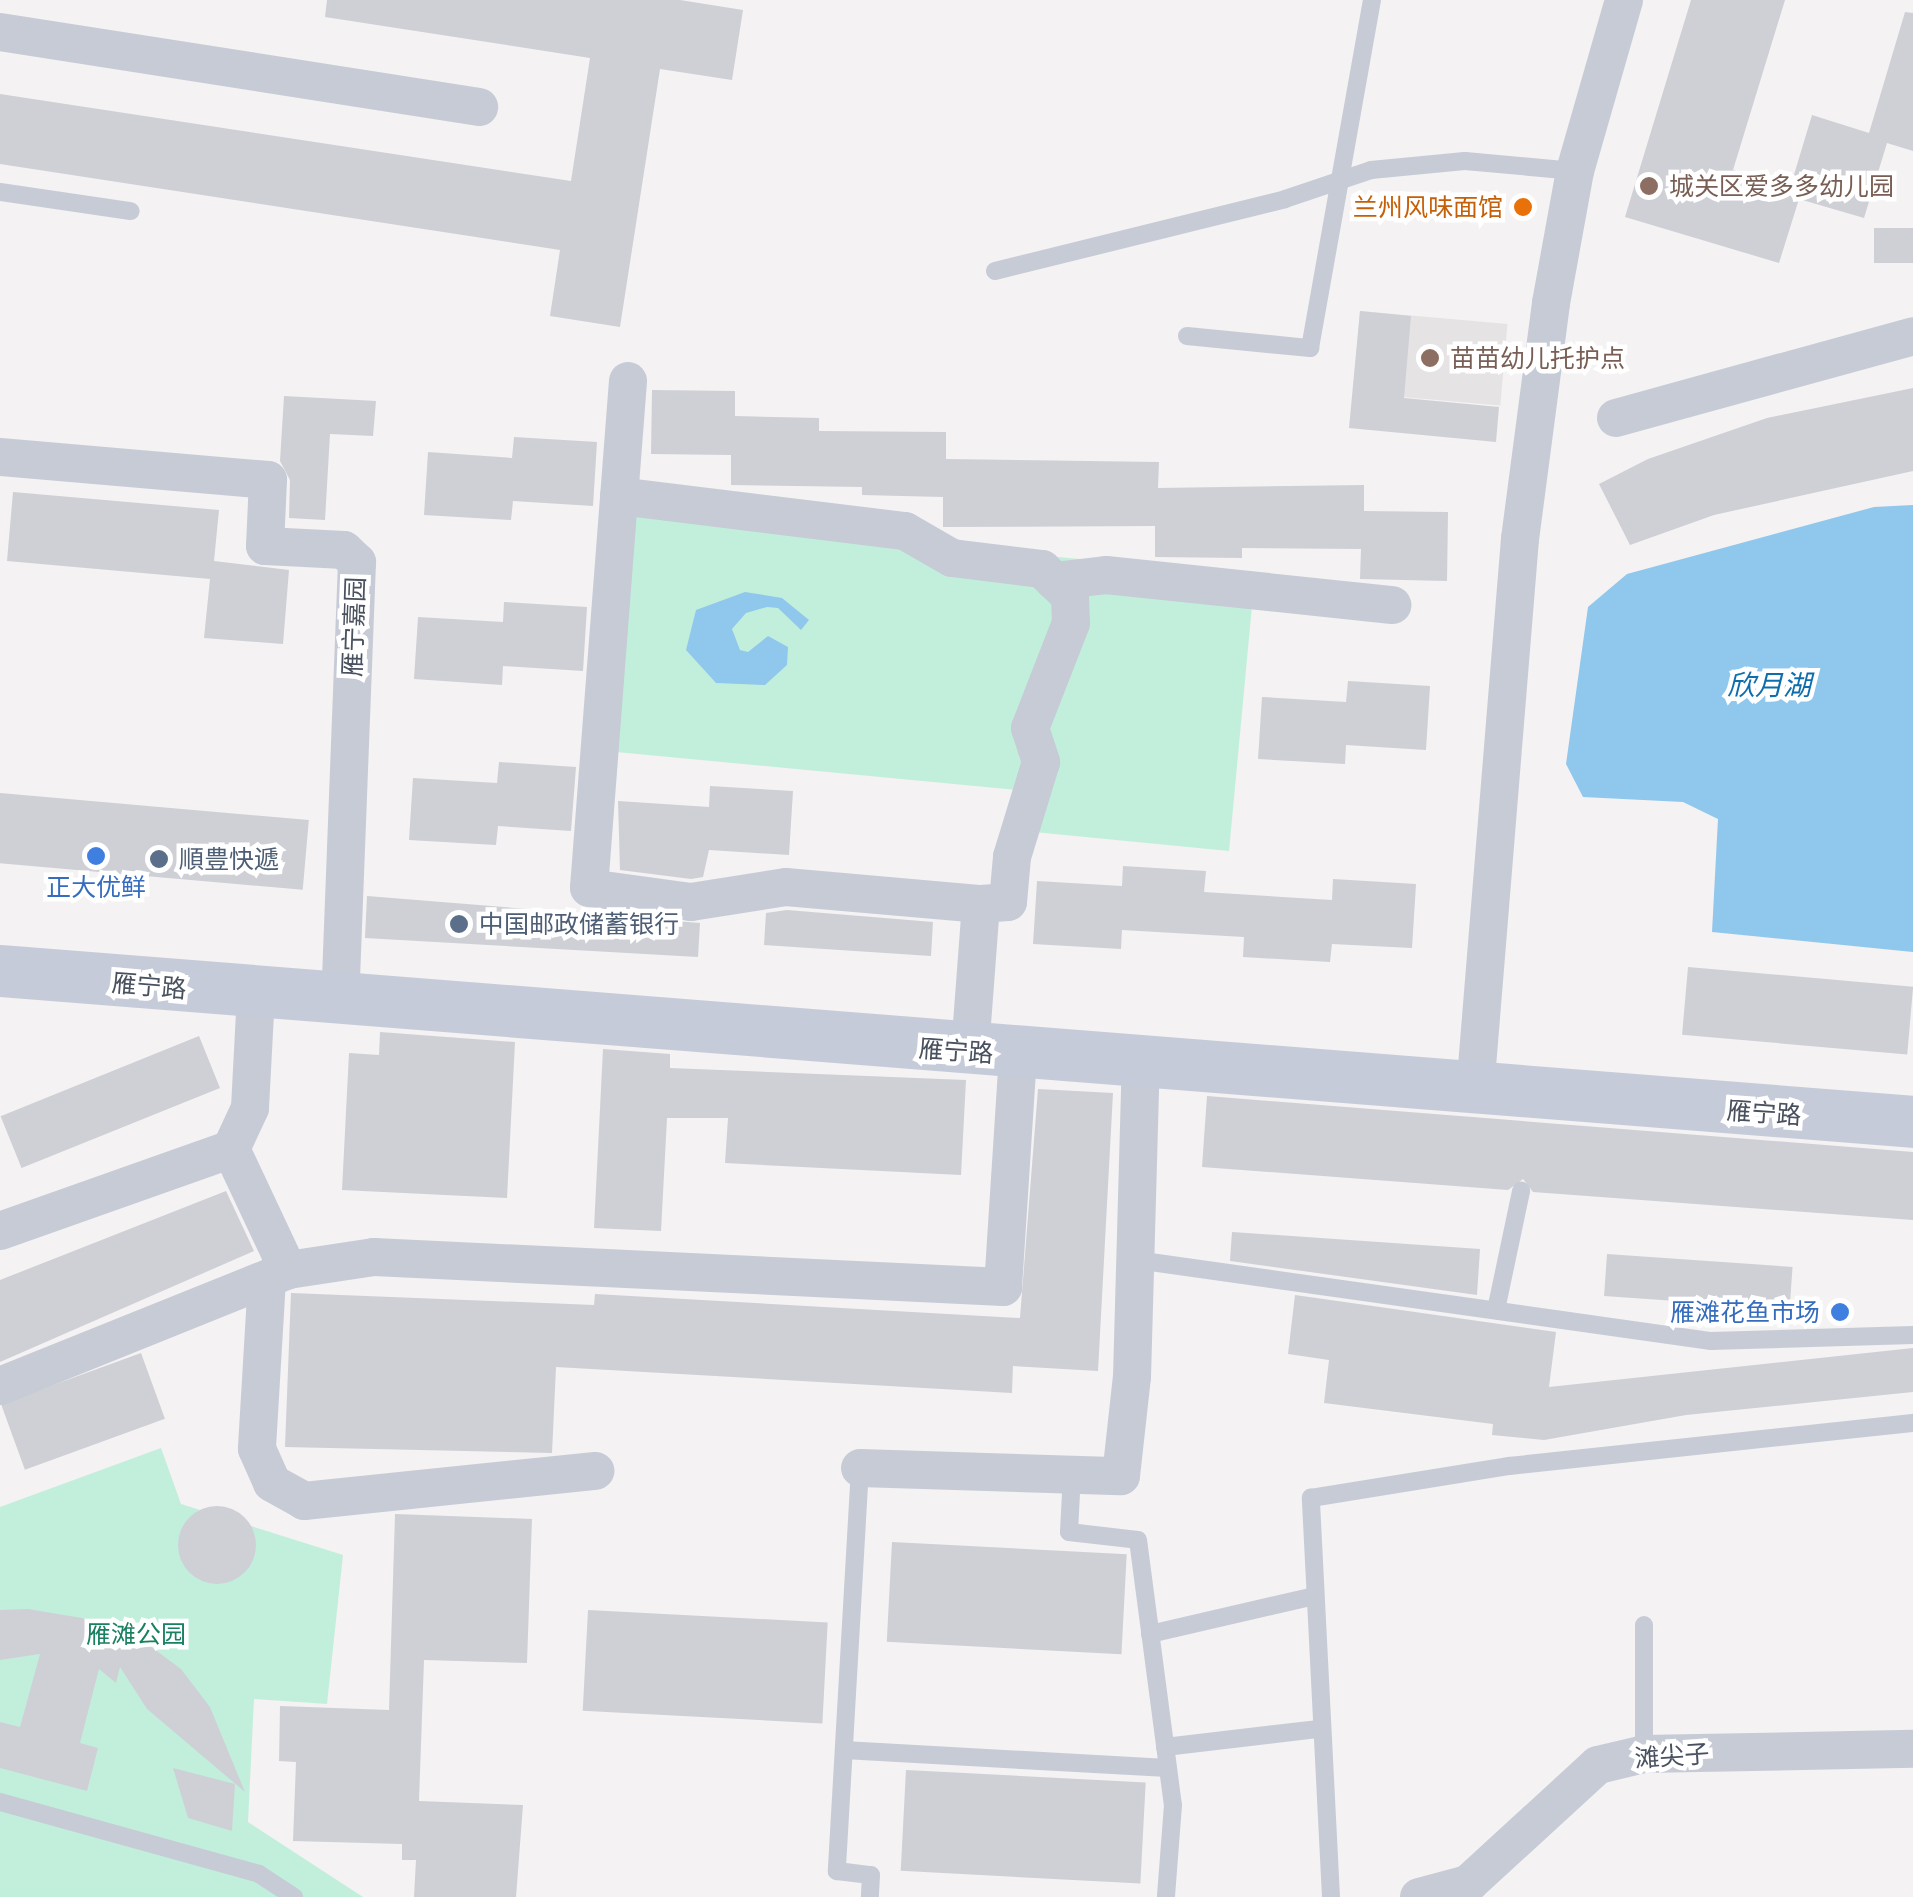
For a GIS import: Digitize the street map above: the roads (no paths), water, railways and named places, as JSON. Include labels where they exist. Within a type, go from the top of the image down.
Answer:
[{"type":"main road","name":"雁宁路","points":[[0,971],[340,1002],[1476,1092],[1530,1105],[1913,1122]]},
{"type":"street","points":[[1476,1092],[1520,540],[1575,171],[1624,0]]},
{"type":"street","points":[[0,32],[480,107]]},
{"type":"street","points":[[1616,418],[1913,336]]},
{"type":"street","points":[[619,496],[904,531],[952,558],[1042,568],[1070,596],[1071,623],[1030,728],[1041,762],[1032,808],[1012,857],[1008,902],[981,904],[786,887],[692,902],[589,888],[619,496],[628,382]]},
{"type":"street","name":"雁宁嘉园","points":[[0,457],[268,480],[266,546],[344,550],[357,562],[340,1002]]},
{"type":"street","points":[[1054,581],[1106,576],[1392,605]]},
{"type":"street","points":[[0,1386],[278,1274],[374,1258],[1003,1287],[994,1054],[981,904]]},
{"type":"street","points":[[256,995],[250,1108],[231,1149],[278,1274],[258,1449],[272,1482],[304,1501],[594,1471]]},
{"type":"street","points":[[860,1468],[1121,1476],[1136,1260],[1141,1064]]},
{"type":"street","points":[[0,1231],[231,1149]]},
{"type":"street","name":"滩尖子","points":[[1419,1897],[1468,1884],[1598,1765],[1644,1754],[1913,1749]]},
{"type":"lane","points":[[1187,336],[1310,348],[1372,0]]},
{"type":"lane","points":[[995,272],[1372,170],[1465,161],[1575,171]]},
{"type":"lane","points":[[0,192],[131,211]]},
{"type":"lane","points":[[1496,1310],[1521,1191]]},
{"type":"lane","points":[[1136,1260],[1711,1341],[1913,1335]]},
{"type":"lane","points":[[1331,1897],[1319,1729],[1311,1498],[1509,1466],[1913,1423]]},
{"type":"lane","points":[[860,1468],[837,1871],[871,1876],[870,1897]]},
{"type":"lane","points":[[1072,1474],[1069,1532],[1138,1540],[1173,1805],[1166,1897]]},
{"type":"lane","points":[[1150,1634],[1314,1596]]},
{"type":"lane","points":[[1644,1625],[1644,1754]]},
{"type":"lane","points":[[1166,1747],[1319,1729]]},
{"type":"lane","points":[[844,1750],[1168,1768]]},
{"type":"lane","points":[[0,1802],[260,1874],[294,1897]]},
{"type":"water","name":"欣月湖","points":[[1913,505],[1913,952],[1712,932],[1718,819],[1683,802],[1583,797],[1566,764],[1588,607],[1627,574],[1874,507]]},
{"type":"water","points":[[745,592],[782,598],[809,620],[801,630],[778,608],[746,613],[732,629],[740,650],[748,652],[768,636],[788,647],[787,665],[765,685],[716,683],[686,650],[696,610]]},
{"type":"place","name":"城关区爱多多幼儿园","points":[[1649,186]]},
{"type":"place","name":"兰州风味面馆","points":[[1523,207]]},
{"type":"place","name":"苗苗幼儿托护点","points":[[1430,358]]},
{"type":"place","name":"正大优鲜","points":[[96,856]]},
{"type":"place","name":"順豊快遞","points":[[159,859]]},
{"type":"place","name":"中国邮政储蓄银行","points":[[459,924]]},
{"type":"place","name":"雁滩花鱼市场","points":[[1840,1312]]},
{"type":"park label","name":"雁滩公园","points":[[136,1634]]}]
